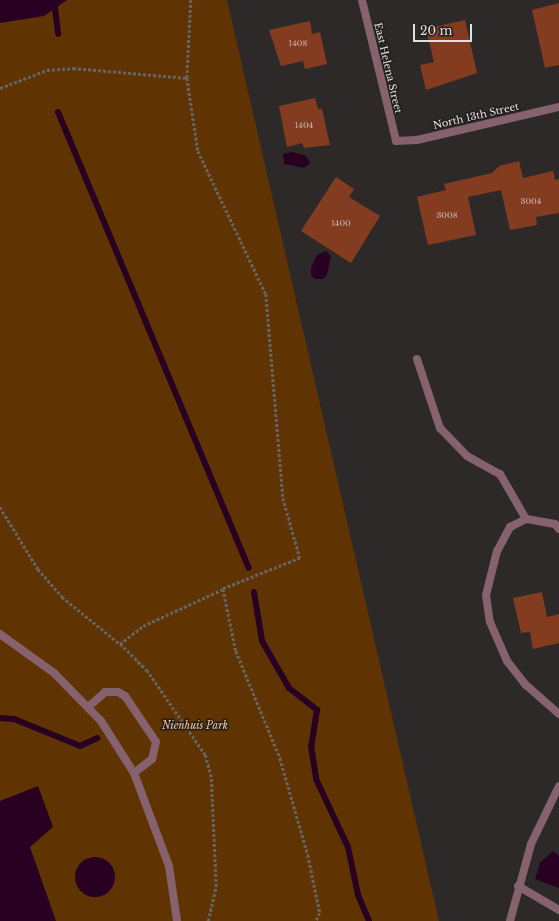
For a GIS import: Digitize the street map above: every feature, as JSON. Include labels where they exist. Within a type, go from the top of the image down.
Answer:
[{"type":"street","name":"East Helena Street","points":[[362,0],[396,141]]},
{"type":"street","name":"North 13th Street","points":[[396,141],[416,140],[559,107]]},
{"type":"street","points":[[417,359],[440,428],[467,456],[500,474],[526,519]]},
{"type":"street","points":[[559,528],[555,524],[526,519],[510,528],[497,551],[486,595],[490,622],[507,661],[526,685],[559,714]]},
{"type":"street","points":[[0,634],[54,673],[88,707],[101,721],[134,773],[169,866],[177,921]]},
{"type":"street","points":[[88,707],[106,692],[118,692],[125,696],[156,742],[152,759],[134,773]]},
{"type":"street","points":[[510,921],[518,886],[531,844],[559,786]]},
{"type":"street","points":[[518,886],[559,910]]},
{"type":"path","points":[[120,644],[143,626],[223,589],[300,558],[283,498],[266,294],[219,203],[198,151],[187,78],[190,0]]},
{"type":"path","points":[[0,88],[47,70],[73,68],[187,78]]},
{"type":"path","points":[[0,507],[38,570],[62,597],[120,644],[147,671],[205,755],[211,777],[216,886],[208,921]]},
{"type":"path","points":[[223,589],[236,651],[280,758],[308,855],[320,913],[316,921]]},
{"type":"green space","name":"Nienhuis Park","points":[[0,0],[227,0],[439,921],[0,921]]},
{"type":"shaded area","points":[[0,0],[67,0],[44,16],[0,23]]},
{"type":"shaded area","points":[[292,152],[306,156],[310,163],[304,168],[284,164],[283,154]]},
{"type":"shaded area","points":[[326,251],[331,256],[327,275],[323,279],[315,279],[311,275],[311,268],[317,255]]},
{"type":"shaded area","points":[[38,786],[53,827],[30,847],[56,921],[0,921],[0,801]]},
{"type":"shaded area","points":[[553,851],[559,856],[559,888],[535,879],[540,863]]},
{"type":"shaded area","points":[[95,857],[103,859],[109,863],[113,869],[115,877],[113,885],[109,891],[103,895],[95,897],[87,895],[81,891],[77,885],[75,877],[77,869],[81,863],[87,859]]},
{"type":"building","points":[[559,3],[559,65],[545,68],[532,10]]},
{"type":"building","points":[[465,20],[477,73],[426,90],[420,65],[434,62],[426,29]]},
{"type":"building","points":[[310,21],[312,34],[320,32],[327,64],[305,69],[303,61],[281,66],[269,30]]},
{"type":"building","points":[[315,98],[318,109],[322,109],[330,145],[304,148],[302,143],[287,147],[279,106]]},
{"type":"building","points":[[519,161],[523,178],[553,171],[555,180],[559,179],[559,213],[536,217],[537,225],[510,230],[501,190],[468,197],[476,235],[428,245],[417,197],[446,190],[444,184],[492,173],[499,166]]},
{"type":"building","points":[[336,177],[354,189],[349,197],[380,216],[351,263],[301,231]]},
{"type":"building","points":[[542,592],[547,617],[559,614],[559,643],[533,649],[530,632],[521,633],[513,598]]},
{"type":"waterway","points":[[55,8],[58,34]]},
{"type":"waterway","points":[[58,112],[249,568]]},
{"type":"waterway","points":[[254,592],[262,641],[289,688],[317,710],[311,746],[316,779],[348,847],[358,895],[369,921]]},
{"type":"waterway","points":[[0,718],[14,719],[80,746],[97,738]]}]
